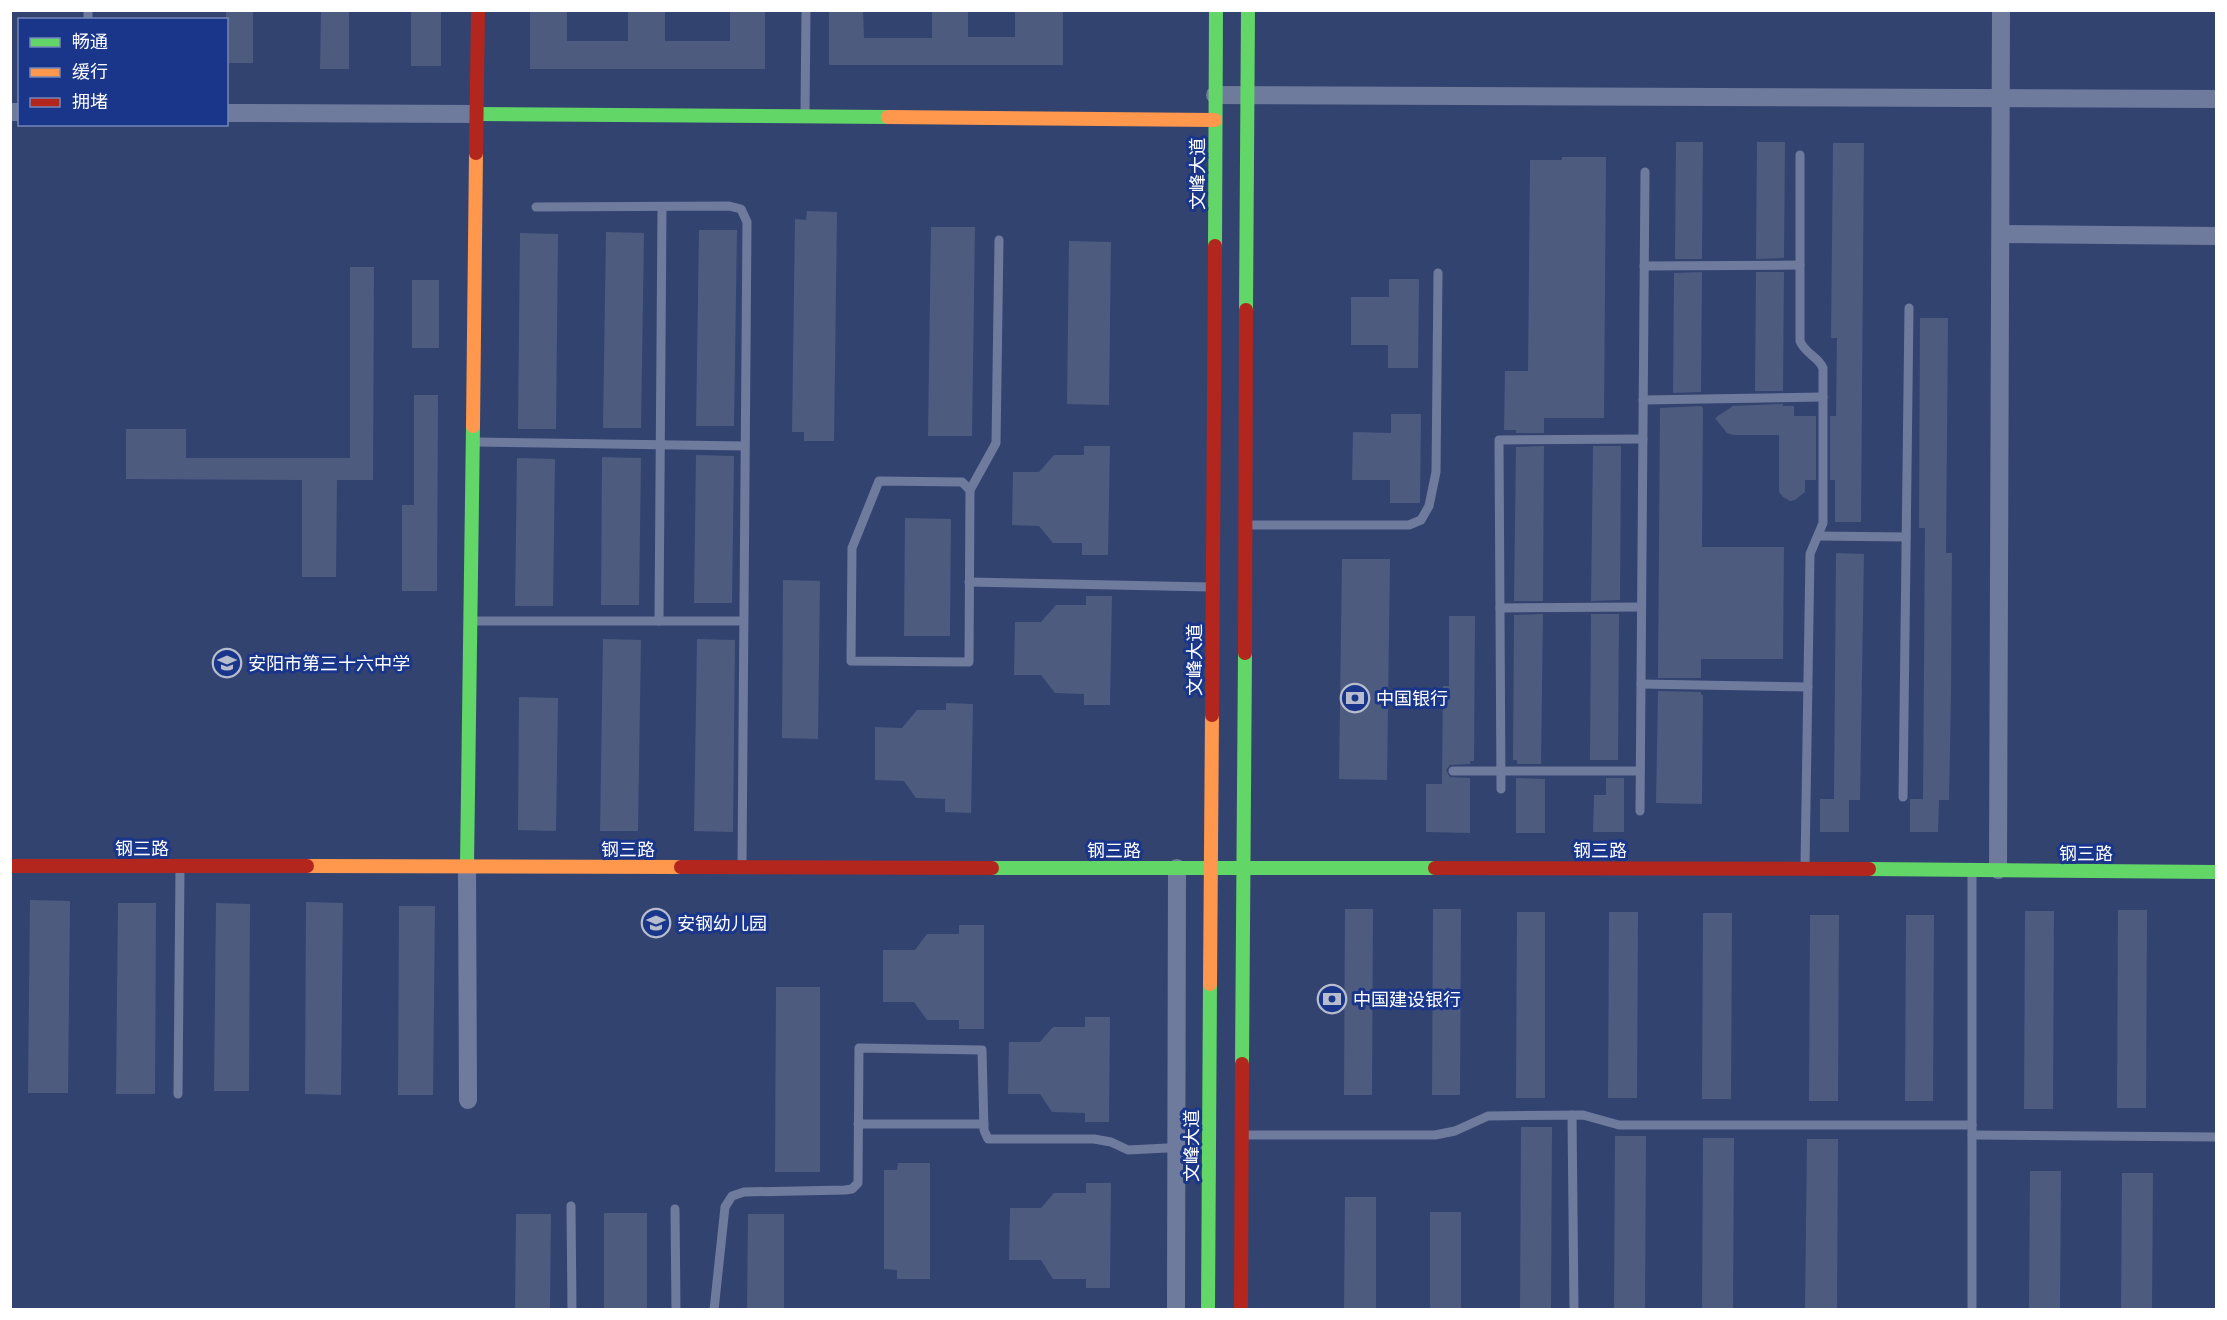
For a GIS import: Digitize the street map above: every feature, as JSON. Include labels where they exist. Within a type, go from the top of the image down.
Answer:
[{"type":"street","points":[[468,1100],[467,866],[478,10]]},
{"type":"street","name":"文峰大道","points":[[1208,1310],[1216,10]]},
{"type":"street","points":[[1241,1310],[1248,10]]},
{"type":"street","points":[[1998,870],[2001,10]]},
{"type":"street","points":[[1215,95],[2217,99]]},
{"type":"street","points":[[228,113],[1215,120]]},
{"type":"street","points":[[2001,234],[2217,236]]},
{"type":"street","name":"钢三路","points":[[10,866],[1805,869],[2217,872]]},
{"type":"street","points":[[1176,1310],[1177,868]]},
{"type":"lane","points":[[806,10],[806,117]]},
{"type":"lane","points":[[1800,155],[1800,341],[1803,349],[1820,360],[1823,368],[1823,523],[1810,554],[1805,869]]},
{"type":"lane","points":[[1640,811],[1645,172]]},
{"type":"lane","points":[[536,207],[729,206],[741,210],[747,222],[742,867]]},
{"type":"lane","points":[[659,621],[662,207]]},
{"type":"lane","points":[[970,490],[962,482],[879,481],[852,548],[851,661],[969,662],[970,490],[996,443],[999,240]]},
{"type":"lane","points":[[1644,266],[1800,265]]},
{"type":"lane","points":[[1246,525],[1409,525],[1421,520],[1429,506],[1436,472],[1438,273]]},
{"type":"lane","points":[[1903,797],[1909,308]]},
{"type":"lane","points":[[1643,400],[1823,397]]},
{"type":"lane","points":[[1501,789],[1499,440],[1643,439]]},
{"type":"lane","points":[[473,442],[745,446]]},
{"type":"lane","points":[[1818,536],[1906,537]]},
{"type":"lane","points":[[969,582],[1212,587]]},
{"type":"lane","points":[[1500,608],[1641,607]]},
{"type":"lane","points":[[471,621],[744,621]]},
{"type":"lane","points":[[1641,684],[1808,687]]},
{"type":"lane","points":[[1453,771],[1640,771]]},
{"type":"lane","points":[[178,1094],[180,866]]},
{"type":"lane","points":[[1972,870],[1972,1310]]},
{"type":"lane","points":[[714,1310],[725,1207],[732,1196],[744,1192],[852,1189],[858,1183],[859,1048],[982,1050],[984,1130],[988,1139],[1094,1139],[1111,1142],[1128,1149],[1209,1146]]},
{"type":"lane","points":[[1572,1115],[1574,1310]]},
{"type":"lane","points":[[1242,1135],[1435,1135],[1455,1131],[1488,1116],[1583,1115],[1619,1125],[1972,1125]]},
{"type":"lane","points":[[858,1124],[984,1124]]},
{"type":"lane","points":[[1972,1135],[2217,1137]]},
{"type":"lane","points":[[571,1206],[572,1310]]},
{"type":"lane","points":[[675,1209],[676,1310]]},
{"type":"building","points":[[226,10],[253,10],[253,63],[228,63],[228,18],[226,18]]},
{"type":"building","points":[[321,10],[349,10],[349,69],[320,69]]},
{"type":"building","points":[[411,10],[441,10],[441,66],[411,66]]},
{"type":"building","points":[[530,10],[567,10],[567,41],[628,41],[628,10],[665,10],[665,41],[730,41],[730,10],[765,10],[765,69],[530,69]]},
{"type":"building","points":[[829,10],[863,10],[864,38],[932,38],[932,10],[968,10],[968,37],[1015,37],[1015,10],[1063,10],[1063,65],[829,65]]},
{"type":"building","points":[[1676,142],[1703,142],[1702,259],[1675,259]]},
{"type":"building","points":[[1757,142],[1785,142],[1784,258],[1756,259]]},
{"type":"building","points":[[1833,143],[1864,143],[1861,522],[1835,522],[1835,480],[1830,480],[1830,416],[1836,416],[1837,338],[1831,338]]},
{"type":"building","points":[[1562,157],[1606,157],[1604,418],[1544,418],[1544,433],[1516,433],[1516,430],[1504,430],[1505,371],[1528,371],[1530,160],[1562,160]]},
{"type":"building","points":[[807,211],[837,212],[834,441],[804,441],[804,432],[792,432],[795,219],[806,220]]},
{"type":"building","points":[[931,227],[975,227],[972,436],[928,436]]},
{"type":"building","points":[[699,230],[737,230],[734,426],[696,426]]},
{"type":"building","points":[[606,232],[644,233],[641,428],[603,428]]},
{"type":"building","points":[[520,233],[558,234],[556,429],[518,429]]},
{"type":"building","points":[[1069,241],[1111,242],[1109,405],[1067,404]]},
{"type":"building","points":[[350,267],[374,267],[373,480],[337,480],[336,577],[302,577],[302,480],[126,479],[126,429],[186,429],[186,458],[350,458]]},
{"type":"building","points":[[1702,272],[1701,392],[1673,393],[1674,273]]},
{"type":"building","points":[[1756,272],[1784,272],[1783,391],[1755,391]]},
{"type":"building","points":[[1389,279],[1419,279],[1418,368],[1388,368],[1388,345],[1351,345],[1351,297],[1389,297]]},
{"type":"building","points":[[412,280],[439,280],[439,348],[412,348]]},
{"type":"building","points":[[1920,318],[1948,318],[1946,553],[1952,553],[1949,800],[1939,800],[1938,832],[1910,832],[1910,799],[1923,799],[1925,528],[1919,528]]},
{"type":"building","points":[[414,395],[438,395],[437,591],[402,591],[402,505],[414,505]]},
{"type":"building","points":[[1783,404],[1783,406],[1794,406],[1794,416],[1816,416],[1816,480],[1805,480],[1805,492],[1790,501],[1779,492],[1779,435],[1733,435],[1727,433],[1715,418],[1733,406]]},
{"type":"building","points":[[1701,406],[1703,408],[1702,547],[1784,547],[1783,659],[1701,659],[1701,678],[1658,678],[1660,408]]},
{"type":"building","points":[[1391,414],[1421,414],[1420,503],[1390,503],[1390,480],[1352,480],[1353,432],[1391,433]]},
{"type":"building","points":[[1084,446],[1110,446],[1108,555],[1082,555],[1082,543],[1053,543],[1039,526],[1012,525],[1013,472],[1039,472],[1054,455],[1084,455]]},
{"type":"building","points":[[1544,446],[1543,601],[1514,601],[1516,447]]},
{"type":"building","points":[[1593,446],[1621,446],[1620,600],[1591,601]]},
{"type":"building","points":[[696,455],[734,456],[732,603],[694,603]]},
{"type":"building","points":[[602,457],[641,458],[639,605],[601,605]]},
{"type":"building","points":[[517,458],[555,459],[553,606],[515,606]]},
{"type":"building","points":[[905,518],[951,519],[950,636],[904,636]]},
{"type":"building","points":[[1836,553],[1864,554],[1860,800],[1849,800],[1849,832],[1820,832],[1820,799],[1834,799]]},
{"type":"building","points":[[1342,559],[1390,559],[1387,780],[1339,779]]},
{"type":"building","points":[[783,580],[820,581],[818,739],[782,738]]},
{"type":"building","points":[[1086,596],[1112,596],[1110,705],[1084,705],[1084,694],[1055,693],[1041,675],[1014,675],[1015,622],[1041,622],[1056,605],[1086,605]]},
{"type":"building","points":[[1543,614],[1541,764],[1517,764],[1517,760],[1513,760],[1514,615]]},
{"type":"building","points":[[1591,614],[1619,614],[1618,760],[1590,760]]},
{"type":"building","points":[[1449,616],[1475,616],[1474,761],[1470,761],[1470,764],[1450,765],[1446,770],[1450,777],[1470,778],[1470,833],[1426,832],[1426,784],[1442,784],[1443,686],[1449,686]]},
{"type":"building","points":[[603,639],[641,640],[638,831],[600,831]]},
{"type":"building","points":[[697,639],[735,640],[733,832],[694,831]]},
{"type":"building","points":[[1658,691],[1701,692],[1703,695],[1702,804],[1656,803]]},
{"type":"building","points":[[519,697],[558,698],[556,831],[518,830]]},
{"type":"building","points":[[946,703],[973,704],[971,813],[945,812],[945,799],[916,798],[904,781],[875,780],[875,727],[902,728],[917,710],[946,710]]},
{"type":"building","points":[[1516,778],[1545,779],[1545,833],[1516,833]]},
{"type":"building","points":[[1606,778],[1624,778],[1624,832],[1593,832],[1594,795],[1606,795]]},
{"type":"building","points":[[30,900],[70,901],[68,1093],[28,1093]]},
{"type":"building","points":[[306,902],[343,903],[341,1095],[305,1094]]},
{"type":"building","points":[[118,903],[156,903],[155,1094],[116,1094]]},
{"type":"building","points":[[216,903],[250,904],[249,1091],[214,1091]]},
{"type":"building","points":[[399,906],[435,906],[433,1095],[398,1095]]},
{"type":"building","points":[[1345,909],[1373,909],[1372,1095],[1344,1095]]},
{"type":"building","points":[[1433,909],[1461,909],[1460,1095],[1432,1095]]},
{"type":"building","points":[[2118,910],[2147,910],[2146,1108],[2117,1108]]},
{"type":"building","points":[[2025,911],[2054,911],[2053,1109],[2024,1109]]},
{"type":"building","points":[[1517,912],[1545,912],[1545,1098],[1516,1098]]},
{"type":"building","points":[[1609,912],[1638,912],[1637,1098],[1608,1098]]},
{"type":"building","points":[[1703,913],[1732,913],[1731,1099],[1702,1099]]},
{"type":"building","points":[[1810,915],[1839,915],[1838,1101],[1809,1101]]},
{"type":"building","points":[[1906,915],[1934,915],[1933,1101],[1905,1101]]},
{"type":"building","points":[[959,925],[984,925],[984,1029],[959,1029],[959,1020],[927,1020],[914,1002],[883,1002],[883,950],[915,950],[927,934],[959,934]]},
{"type":"building","points":[[776,987],[820,987],[820,1172],[775,1172]]},
{"type":"building","points":[[1085,1017],[1110,1017],[1109,1122],[1085,1122],[1085,1113],[1052,1112],[1040,1094],[1008,1094],[1009,1042],[1040,1042],[1053,1027],[1085,1027]]},
{"type":"building","points":[[1521,1127],[1552,1127],[1551,1310],[1520,1310]]},
{"type":"building","points":[[1615,1136],[1646,1136],[1645,1310],[1614,1310]]},
{"type":"building","points":[[1703,1138],[1734,1138],[1733,1310],[1702,1310]]},
{"type":"building","points":[[1807,1139],[1838,1139],[1837,1310],[1805,1310]]},
{"type":"building","points":[[898,1163],[930,1163],[930,1279],[897,1279],[897,1270],[884,1269],[884,1170],[897,1170]]},
{"type":"building","points":[[2030,1171],[2061,1171],[2060,1310],[2029,1310]]},
{"type":"building","points":[[2122,1173],[2153,1173],[2152,1310],[2121,1310]]},
{"type":"building","points":[[1086,1183],[1111,1183],[1110,1288],[1086,1288],[1086,1279],[1053,1279],[1041,1260],[1009,1260],[1010,1208],[1041,1208],[1054,1193],[1086,1193]]},
{"type":"building","points":[[1345,1197],[1376,1197],[1376,1310],[1344,1310]]},
{"type":"building","points":[[1430,1212],[1461,1212],[1461,1310],[1430,1310]]},
{"type":"building","points":[[604,1213],[647,1213],[647,1310],[604,1310]]},
{"type":"building","points":[[516,1214],[551,1214],[550,1310],[515,1310]]},
{"type":"building","points":[[748,1214],[784,1214],[784,1310],[747,1310]]},
{"type":"traffic: fast","points":[[1215,246],[1216,10]]},
{"type":"traffic: fast","points":[[1246,310],[1248,10]]},
{"type":"traffic: fast","points":[[478,114],[888,117]]},
{"type":"traffic: fast","points":[[467,866],[473,426]]},
{"type":"traffic: fast","points":[[1242,1064],[1245,653]]},
{"type":"traffic: fast","points":[[992,868],[1435,868]]},
{"type":"traffic: fast","points":[[1869,869],[2216,872]]},
{"type":"traffic: fast","points":[[1208,1310],[1210,984]]},
{"type":"traffic: slow","points":[[888,117],[1215,120]]},
{"type":"traffic: slow","points":[[473,426],[476,153]]},
{"type":"traffic: slow","points":[[1210,984],[1212,715]]},
{"type":"traffic: slow","points":[[307,866],[681,867]]},
{"type":"traffic: jam","points":[[476,153],[478,10]]},
{"type":"traffic: jam","points":[[1212,715],[1215,246]]},
{"type":"traffic: jam","points":[[1245,653],[1246,310]]},
{"type":"traffic: jam","points":[[10,866],[307,866]]},
{"type":"traffic: jam","points":[[681,867],[992,868]]},
{"type":"traffic: jam","points":[[1435,868],[1869,869]]},
{"type":"traffic: jam","points":[[1241,1310],[1242,1064]]},
{"type":"place","name":"安阳市第三十六中学","points":[[227,663]]},
{"type":"place","name":"中国银行","points":[[1355,698]]},
{"type":"place","name":"安钢幼儿园","points":[[656,923]]},
{"type":"place","name":"中国建设银行","points":[[1332,999]]}]
